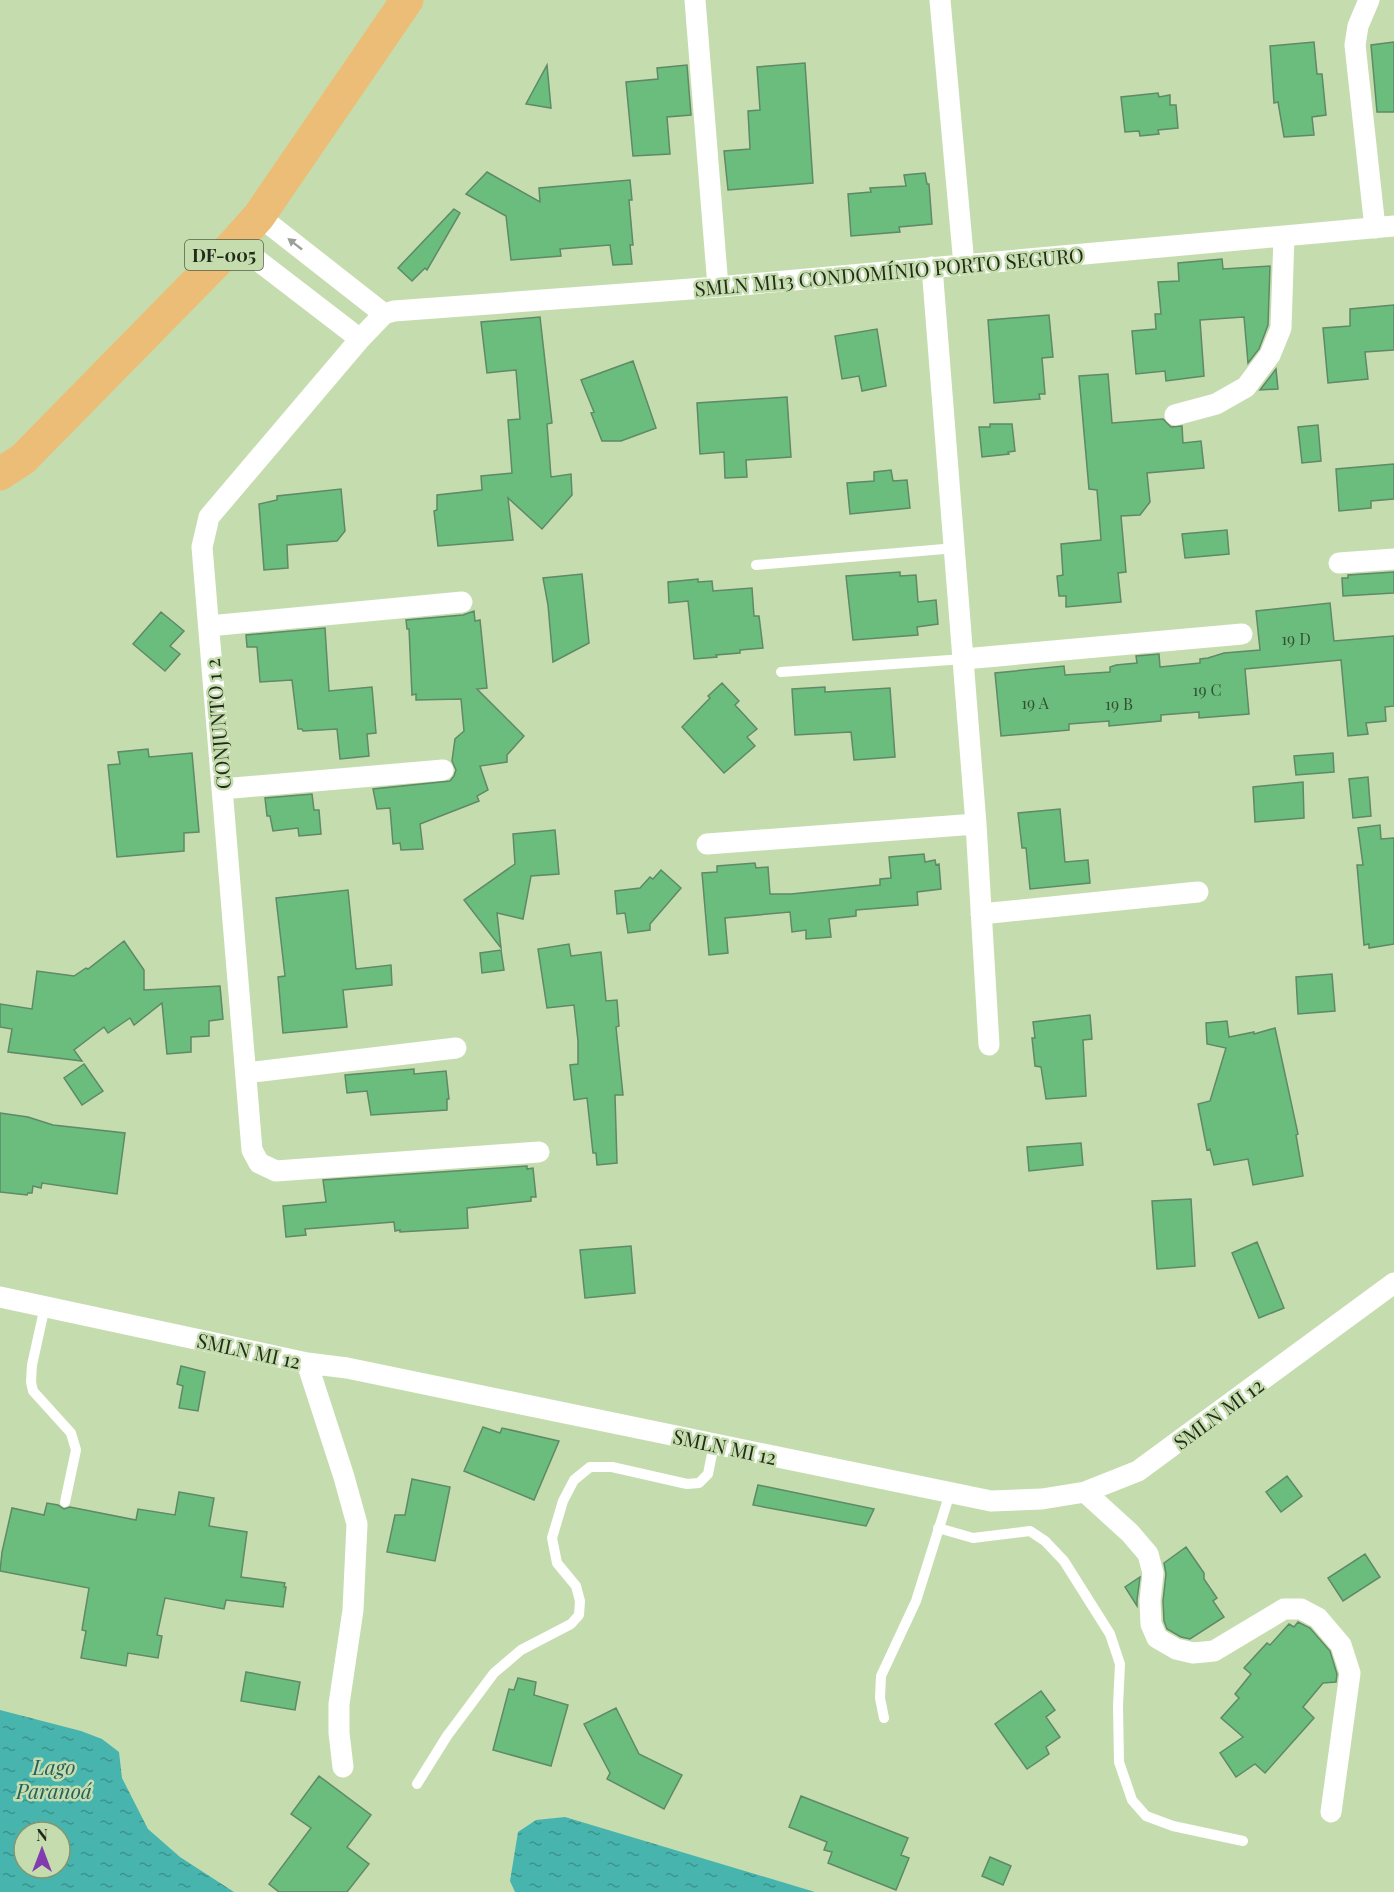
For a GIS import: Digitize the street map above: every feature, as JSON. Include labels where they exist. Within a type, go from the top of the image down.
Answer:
[{"type":"main road","name":"DF-005","points":[[0,474],[23,459],[259,216],[406,0]]},
{"type":"street","points":[[695,0],[718,287]]},
{"type":"street","points":[[940,0],[964,265]]},
{"type":"street","points":[[1369,0],[1358,26],[1355,45],[1384,227]]},
{"type":"street","points":[[235,243],[264,263],[305,298],[360,339],[384,314],[259,216]]},
{"type":"street","name":"SMLN MI13 CONDOMÍNIO PORTO SEGURO","points":[[384,314],[394,311],[718,287],[1384,227]]},
{"type":"street","points":[[1175,415],[1216,404],[1246,387],[1270,355],[1281,328],[1284,236]]},
{"type":"street","points":[[932,267],[956,548],[989,1045]]},
{"type":"street","points":[[305,298],[329,273]]},
{"type":"street","name":"CONJUNTO 1 2","points":[[360,339],[209,517],[202,547],[252,1150],[258,1163],[276,1171],[539,1152]]},
{"type":"street","points":[[1339,563],[1394,559]]},
{"type":"street","points":[[209,626],[462,602]]},
{"type":"street","points":[[964,658],[1242,634]]},
{"type":"street","points":[[222,789],[443,770]]},
{"type":"street","points":[[707,844],[976,824]]},
{"type":"street","points":[[981,914],[1198,892]]},
{"type":"street","points":[[246,1073],[456,1048]]},
{"type":"street","name":"SMLN MI 12","points":[[0,1297],[307,1363],[347,1368],[991,1501],[1042,1499],[1085,1492],[1138,1471],[1394,1283]]},
{"type":"street","points":[[307,1363],[357,1524],[353,1610],[339,1704],[339,1733],[344,1767]]},
{"type":"street","points":[[1085,1492],[1130,1533],[1148,1554],[1153,1573],[1150,1601],[1151,1624],[1158,1638],[1176,1649],[1193,1653],[1214,1651],[1284,1609],[1301,1609],[1318,1618],[1341,1645],[1350,1673],[1331,1812]]},
{"type":"lane","points":[[756,565],[956,548]]},
{"type":"lane","points":[[781,672],[964,658]]},
{"type":"lane","points":[[45,1306],[32,1365],[31,1382],[33,1391],[71,1433],[76,1450],[65,1502]]},
{"type":"lane","points":[[417,1784],[447,1736],[494,1673],[521,1650],[571,1624],[579,1615],[580,1601],[576,1586],[556,1563],[552,1538],[563,1501],[574,1480],[590,1467],[612,1467],[687,1484],[699,1483],[708,1474],[714,1444]]},
{"type":"lane","points":[[884,1718],[880,1698],[881,1676],[916,1601],[950,1492]]},
{"type":"lane","points":[[938,1528],[973,1538],[1030,1531],[1045,1541],[1064,1561],[1110,1634],[1120,1664],[1119,1762],[1132,1800],[1146,1816],[1173,1826],[1243,1841]]},
{"type":"water","name":"Lago Paranoá","points":[[0,1710],[81,1731],[102,1739],[119,1752],[122,1778],[148,1829],[180,1857],[234,1892],[0,1892]]},
{"type":"water","points":[[565,1817],[815,1892],[515,1892],[510,1881],[518,1832],[536,1820]]},
{"type":"building","points":[[1314,42],[1317,74],[1322,74],[1326,115],[1312,117],[1314,135],[1284,137],[1278,102],[1274,103],[1270,46]]},
{"type":"building","points":[[1394,42],[1394,112],[1377,112],[1371,45]]},
{"type":"building","points":[[805,63],[813,183],[728,190],[724,151],[750,149],[748,111],[760,110],[757,67]]},
{"type":"building","points":[[547,65],[551,108],[526,104]]},
{"type":"building","points":[[687,65],[691,115],[667,117],[670,154],[633,156],[626,82],[658,79],[657,68]]},
{"type":"building","points":[[1158,93],[1159,97],[1170,95],[1170,105],[1176,105],[1178,128],[1158,130],[1159,134],[1140,136],[1139,131],[1125,132],[1121,97]]},
{"type":"building","points":[[487,172],[540,202],[539,188],[630,180],[632,264],[613,265],[610,245],[560,249],[561,256],[511,260],[506,216],[466,194]]},
{"type":"building","points":[[925,173],[927,184],[929,184],[932,224],[899,227],[900,232],[851,236],[848,194],[871,192],[870,188],[906,186],[904,175]]},
{"type":"building","points":[[454,209],[460,213],[427,270],[425,268],[412,281],[398,268]]},
{"type":"building","points":[[1222,259],[1223,269],[1270,266],[1268,325],[1259,349],[1248,363],[1244,317],[1200,320],[1204,376],[1166,381],[1165,371],[1136,374],[1132,331],[1156,329],[1155,314],[1161,314],[1158,282],[1179,281],[1178,263]]},
{"type":"building","points":[[1394,305],[1394,350],[1365,352],[1368,379],[1328,383],[1323,328],[1350,326],[1350,309]]},
{"type":"building","points":[[1049,315],[1053,357],[1042,358],[1045,394],[1039,394],[1040,399],[994,403],[988,320]]},
{"type":"building","points":[[540,317],[552,423],[547,424],[551,477],[571,474],[572,495],[542,529],[508,498],[513,540],[438,546],[434,511],[437,510],[437,495],[482,490],[481,476],[512,473],[508,420],[520,419],[516,370],[487,373],[481,322]]},
{"type":"building","points":[[877,329],[886,386],[862,391],[859,376],[842,379],[835,336]]},
{"type":"building","points":[[633,361],[656,428],[621,441],[602,441],[591,413],[594,412],[581,380]]},
{"type":"building","points":[[1276,369],[1278,389],[1260,390]]},
{"type":"building","points":[[1108,374],[1112,423],[1163,419],[1171,427],[1182,426],[1183,443],[1201,441],[1204,468],[1147,473],[1150,502],[1140,515],[1121,516],[1126,572],[1118,573],[1121,602],[1066,607],[1066,596],[1059,596],[1057,576],[1063,575],[1061,544],[1101,540],[1097,490],[1089,489],[1079,376]]},
{"type":"building","points":[[787,397],[791,457],[746,460],[747,477],[725,478],[724,452],[700,454],[697,403]]},
{"type":"building","points":[[990,424],[1012,424],[1015,451],[1008,452],[1009,454],[982,457],[979,427],[990,427]]},
{"type":"building","points":[[1318,425],[1321,461],[1302,463],[1298,427]]},
{"type":"building","points":[[1394,464],[1394,499],[1371,501],[1371,508],[1339,511],[1336,469]]},
{"type":"building","points":[[891,470],[893,481],[907,480],[910,508],[850,514],[847,483],[874,481],[874,472]]},
{"type":"building","points":[[341,489],[345,531],[337,541],[287,545],[288,568],[264,570],[259,504],[277,500],[277,496]]},
{"type":"building","points":[[1227,530],[1229,554],[1185,558],[1182,534]]},
{"type":"building","points":[[900,572],[900,576],[916,575],[918,602],[936,600],[938,624],[917,627],[918,635],[853,640],[846,576]]},
{"type":"building","points":[[1394,572],[1394,593],[1343,596],[1342,578],[1348,578],[1348,575]]},
{"type":"building","points":[[582,574],[589,643],[553,662],[543,578]]},
{"type":"building","points":[[698,579],[698,582],[712,581],[713,591],[752,588],[754,616],[759,616],[763,648],[694,659],[688,601],[669,603],[668,582]]},
{"type":"building","points":[[1330,603],[1334,641],[1394,636],[1394,706],[1385,707],[1386,721],[1366,723],[1368,734],[1348,736],[1341,660],[1245,669],[1249,714],[1199,718],[1199,712],[1161,715],[1161,721],[1109,726],[1109,721],[1069,724],[1069,730],[1001,736],[995,673],[1064,666],[1065,675],[1110,672],[1110,667],[1116,665],[1137,663],[1136,656],[1159,654],[1160,667],[1200,663],[1200,659],[1224,653],[1260,650],[1256,611]]},
{"type":"building","points":[[474,611],[475,621],[480,620],[487,688],[477,689],[524,736],[507,755],[507,762],[480,766],[488,790],[477,796],[479,801],[420,824],[423,849],[401,850],[400,843],[393,844],[390,808],[377,809],[373,789],[450,781],[456,770],[452,761],[455,739],[464,731],[461,699],[416,700],[416,694],[412,695],[409,629],[407,629],[406,620],[463,615]]},
{"type":"building","points":[[161,612],[184,631],[170,646],[180,654],[165,671],[133,644]]},
{"type":"building","points":[[325,628],[329,691],[372,687],[376,733],[367,734],[369,756],[340,759],[337,729],[303,731],[298,729],[292,680],[260,682],[257,647],[247,647],[246,635]]},
{"type":"building","points":[[722,683],[739,701],[735,705],[757,729],[747,737],[755,746],[724,773],[682,727]]},
{"type":"building","points":[[825,687],[825,692],[890,688],[895,757],[854,760],[851,732],[795,735],[792,689]]},
{"type":"building","points":[[148,749],[149,757],[192,753],[199,832],[184,833],[184,851],[117,857],[108,765],[120,764],[118,752]]},
{"type":"building","points":[[1333,753],[1334,772],[1296,775],[1294,756]]},
{"type":"building","points":[[1368,777],[1371,816],[1353,818],[1349,779]]},
{"type":"building","points":[[1303,782],[1304,818],[1255,822],[1253,787]]},
{"type":"building","points":[[312,794],[314,810],[319,810],[321,834],[299,836],[298,828],[273,831],[270,816],[267,816],[265,798]]},
{"type":"building","points":[[1060,809],[1065,862],[1088,860],[1090,883],[1030,889],[1026,848],[1022,848],[1018,813]]},
{"type":"building","points":[[1380,825],[1381,839],[1394,838],[1394,944],[1369,948],[1369,944],[1364,945],[1357,865],[1363,865],[1358,828]]},
{"type":"building","points":[[555,830],[559,874],[531,876],[523,919],[497,913],[501,948],[464,900],[515,864],[513,834]]},
{"type":"building","points":[[924,854],[925,862],[935,860],[936,865],[939,864],[941,889],[917,892],[918,905],[856,910],[856,916],[829,919],[831,937],[806,939],[806,930],[792,932],[790,912],[725,918],[728,953],[709,955],[702,873],[717,872],[717,866],[755,863],[756,868],[768,867],[770,894],[791,894],[880,885],[880,879],[891,878],[889,857]]},
{"type":"building","points":[[661,870],[681,888],[650,924],[650,930],[628,933],[625,913],[617,914],[615,891],[640,888],[650,877],[653,879]]},
{"type":"building","points":[[348,890],[356,969],[391,965],[392,985],[343,990],[347,1027],[283,1033],[278,977],[285,976],[276,898]]},
{"type":"building","points":[[124,941],[144,970],[144,990],[220,986],[223,1019],[209,1021],[209,1036],[191,1037],[191,1052],[167,1054],[162,1003],[134,1025],[130,1018],[108,1033],[104,1027],[74,1050],[82,1061],[8,1052],[12,1029],[0,1027],[0,1004],[32,1009],[37,971],[74,976],[88,969]]},
{"type":"building","points":[[569,944],[571,956],[601,952],[606,1001],[617,1000],[619,1026],[616,1027],[623,1095],[615,1095],[617,1163],[597,1165],[596,1153],[593,1153],[587,1098],[574,1100],[570,1065],[578,1064],[578,1041],[574,1005],[547,1008],[538,949]]},
{"type":"building","points":[[501,950],[504,970],[482,973],[480,953]]},
{"type":"building","points":[[1332,974],[1335,1011],[1298,1014],[1296,977]]},
{"type":"building","points":[[1090,1015],[1092,1039],[1083,1040],[1086,1096],[1046,1099],[1041,1067],[1035,1066],[1033,1022]]},
{"type":"building","points":[[1227,1021],[1229,1037],[1254,1032],[1254,1034],[1275,1028],[1298,1134],[1296,1135],[1303,1176],[1253,1185],[1248,1159],[1214,1165],[1210,1149],[1207,1150],[1198,1104],[1210,1101],[1226,1048],[1207,1044],[1206,1023]]},
{"type":"building","points":[[84,1064],[103,1091],[82,1105],[64,1078]]},
{"type":"building","points":[[414,1069],[414,1074],[446,1071],[449,1099],[447,1099],[447,1110],[371,1115],[367,1091],[347,1093],[345,1075]]},
{"type":"building","points":[[0,1113],[28,1117],[53,1125],[125,1133],[117,1194],[42,1183],[41,1188],[33,1186],[32,1193],[27,1195],[0,1192]]},
{"type":"building","points":[[1081,1143],[1083,1165],[1029,1171],[1027,1147]]},
{"type":"building","points":[[527,1166],[527,1169],[533,1168],[536,1197],[531,1197],[531,1201],[467,1208],[468,1228],[400,1232],[400,1230],[395,1231],[394,1222],[305,1229],[306,1235],[286,1237],[283,1206],[326,1202],[323,1180]]},
{"type":"building","points":[[1191,1199],[1195,1266],[1157,1269],[1152,1201]]},
{"type":"building","points":[[1257,1242],[1284,1308],[1259,1318],[1232,1253]]},
{"type":"building","points":[[631,1246],[635,1293],[585,1298],[580,1250]]},
{"type":"building","points":[[181,1366],[205,1372],[198,1411],[179,1408],[183,1386],[177,1384]]},
{"type":"building","points":[[483,1427],[500,1433],[502,1428],[559,1441],[534,1500],[464,1471]]},
{"type":"building","points":[[1287,1476],[1302,1496],[1281,1512],[1266,1492]]},
{"type":"building","points":[[412,1479],[450,1487],[435,1561],[387,1552],[395,1515],[405,1515]]},
{"type":"building","points":[[758,1485],[874,1509],[866,1526],[753,1505]]},
{"type":"building","points":[[179,1492],[214,1498],[209,1526],[247,1532],[241,1577],[285,1583],[283,1607],[226,1600],[224,1609],[165,1598],[157,1635],[162,1636],[158,1658],[128,1653],[126,1666],[81,1658],[86,1631],[82,1630],[89,1588],[0,1571],[12,1508],[44,1515],[47,1503],[64,1509],[70,1507],[136,1520],[138,1509],[175,1515]]},
{"type":"building","points":[[1186,1547],[1204,1573],[1204,1579],[1217,1598],[1213,1601],[1224,1617],[1190,1639],[1167,1629],[1164,1621],[1163,1601],[1166,1574],[1164,1563]]},
{"type":"building","points":[[1365,1554],[1380,1577],[1343,1601],[1328,1578]]},
{"type":"building","points":[[1140,1577],[1137,1600],[1137,1606],[1125,1587]]},
{"type":"building","points":[[1298,1622],[1310,1628],[1330,1651],[1337,1674],[1336,1682],[1323,1683],[1303,1707],[1314,1718],[1265,1773],[1255,1764],[1236,1777],[1220,1753],[1243,1737],[1221,1718],[1239,1698],[1235,1694],[1251,1674],[1244,1668],[1289,1624],[1294,1627]]},
{"type":"building","points":[[246,1672],[300,1682],[295,1710],[241,1701]]},
{"type":"building","points":[[518,1678],[536,1682],[534,1695],[568,1705],[551,1766],[493,1750],[509,1689],[514,1690]]},
{"type":"building","points":[[1041,1691],[1055,1710],[1046,1717],[1060,1737],[1046,1747],[1049,1754],[1027,1769],[995,1724]]},
{"type":"building","points":[[616,1708],[639,1754],[682,1775],[664,1809],[607,1779],[610,1773],[584,1724]]},
{"type":"building","points":[[319,1776],[371,1815],[347,1847],[369,1864],[347,1892],[279,1892],[269,1884],[311,1828],[291,1814]]},
{"type":"building","points":[[801,1796],[908,1838],[901,1855],[909,1858],[896,1890],[828,1863],[832,1852],[824,1850],[827,1842],[789,1827]]},
{"type":"building","points":[[990,1857],[1011,1866],[1003,1885],[982,1876]]}]
